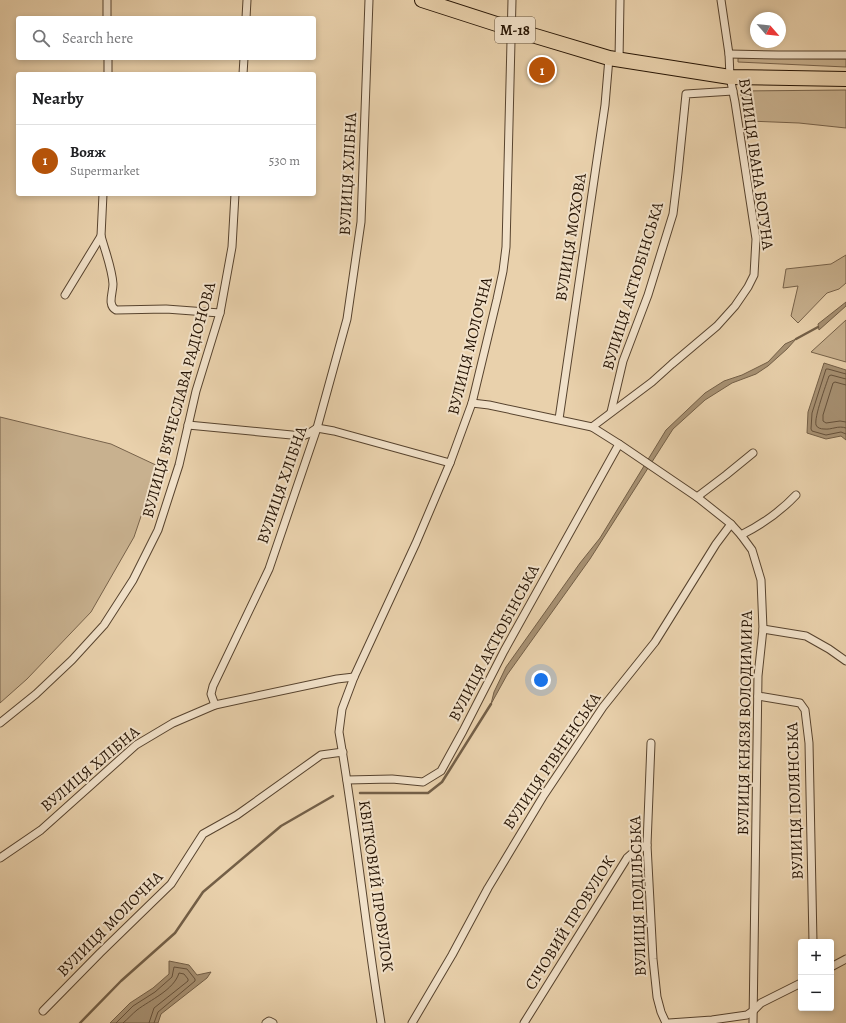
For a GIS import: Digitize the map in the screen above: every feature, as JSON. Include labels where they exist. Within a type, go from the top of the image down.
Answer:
[{"type":"highway","name":"М-18","points":[[422,0],[512,29],[614,59],[730,77],[844,79]]},
{"type":"street","points":[[107,0],[107,16]]},
{"type":"street","points":[[246,16],[247,0]]},
{"type":"street","name":"ВУЛИЦЯ ХЛІБНА","points":[[0,858],[41,830],[136,745],[172,723],[215,705],[211,694],[213,686],[269,569],[317,428],[347,319],[361,222],[369,0]]},
{"type":"street","name":"ВУЛИЦЯ МОЛОЧНА","points":[[43,1011],[170,884],[203,834],[237,815],[321,754],[343,752],[339,732],[342,709],[354,677],[416,543],[450,463],[472,403],[499,292],[506,247],[512,0]]},
{"type":"street","name":"ВУЛИЦЯ МОХОВА","points":[[559,419],[605,106],[614,59],[620,0]]},
{"type":"street","name":"ВУЛИЦЯ ІВАНА БОГУНА","points":[[592,427],[652,382],[717,326],[735,306],[754,275],[756,239],[730,77],[729,54],[720,0]]},
{"type":"street","points":[[729,54],[846,55]]},
{"type":"street","points":[[108,60],[108,72]]},
{"type":"street","points":[[243,72],[244,60]]},
{"type":"street","name":"ВУЛИЦЯ АКТЮБІНСЬКА","points":[[611,412],[623,361],[648,295],[673,214],[686,94],[733,91]]},
{"type":"street","points":[[103,196],[100,236],[112,280],[111,304],[113,308],[116,310],[166,309],[220,313]]},
{"type":"street","name":"ВУЛИЦЯ В'ЯЧЕСЛАВА РАДІОНОВА","points":[[0,723],[36,694],[72,660],[104,625],[133,580],[158,530],[179,466],[196,391],[220,313],[232,247],[236,196]]},
{"type":"street","points":[[65,295],[100,236]]},
{"type":"street","points":[[472,403],[559,419],[592,427],[619,444]]},
{"type":"street","points":[[188,425],[302,436],[317,428],[334,431],[450,463]]},
{"type":"street","name":"ВУЛИЦЯ АКТЮБІНСЬКА","points":[[347,780],[392,779],[423,782],[441,771],[504,651],[619,444]]},
{"type":"street","name":"ВУЛИЦЯ КНЯЗЯ ВОЛОДИМИРА","points":[[619,444],[697,497],[731,524],[742,535],[752,550],[761,580],[763,629],[758,676],[753,1023]]},
{"type":"street","points":[[697,497],[753,453]]},
{"type":"street","points":[[742,535],[771,519],[796,495]]},
{"type":"street","name":"ВУЛИЦЯ РІВНЕНСЬКА","points":[[412,1023],[452,955],[488,888],[544,795],[603,707],[655,642],[716,544],[731,524]]},
{"type":"street","points":[[763,629],[806,636],[846,661]]},
{"type":"street","points":[[215,705],[337,678],[354,677]]},
{"type":"street","name":"ВУЛИЦЯ ПОЛЯНСЬКА","points":[[758,696],[800,703],[805,710],[809,742],[813,939]]},
{"type":"street","name":"ВУЛИЦЯ ПОДІЛЬСЬКА","points":[[651,743],[646,845],[653,959],[657,997],[661,1012],[668,1023]]},
{"type":"street","name":"КВІТКОВИЙ ПРОВУЛОК","points":[[343,752],[381,1023]]},
{"type":"street","name":"СІЧОВИЙ ПРОВУЛОК","points":[[524,1023],[628,858],[635,851],[646,845]]},
{"type":"street","points":[[834,965],[846,959]]},
{"type":"street","points":[[668,1023],[712,1020],[740,1016],[753,1011],[761,1003],[798,984]]},
{"type":"street","points":[[266,1023],[273,1023]]},
{"type":"shaded area","points":[[738,58],[846,59],[846,67],[738,62]]},
{"type":"shaded area","points":[[846,90],[846,128],[799,123],[748,121],[740,91]]},
{"type":"shaded area","points":[[846,255],[846,283],[839,289],[827,293],[798,323],[791,316],[798,286],[783,288],[786,269],[831,264]]},
{"type":"shaded area","points":[[846,320],[846,362],[811,352]]},
{"type":"shaded area","points":[[0,417],[111,444],[158,466],[134,537],[91,612],[27,679],[0,703]]},
{"type":"water","points":[[846,302],[846,306],[819,330],[818,324]]},
{"type":"water","points":[[796,339],[768,366],[756,374],[732,383],[705,400],[673,429],[590,559],[507,675],[491,704],[494,692],[506,667],[580,563],[600,538],[666,430],[705,393],[724,381],[742,375],[768,362],[785,344]]},
{"type":"water","points":[[824,363],[846,370],[846,440],[841,436],[826,439],[807,433],[808,412]]},
{"type":"water","points":[[169,961],[189,965],[197,975],[211,972],[207,978],[161,1014],[158,1023],[110,1023],[130,1003],[153,988],[169,974]]},
{"type":"waterway","points":[[796,339],[818,327]]},
{"type":"waterway","points":[[360,793],[428,793],[442,782],[491,704]]},
{"type":"waterway","points":[[80,1023],[121,981],[175,933],[203,892],[281,826],[333,796]]},
{"type":"place","name":"Вояж","points":[[542,70]]}]
